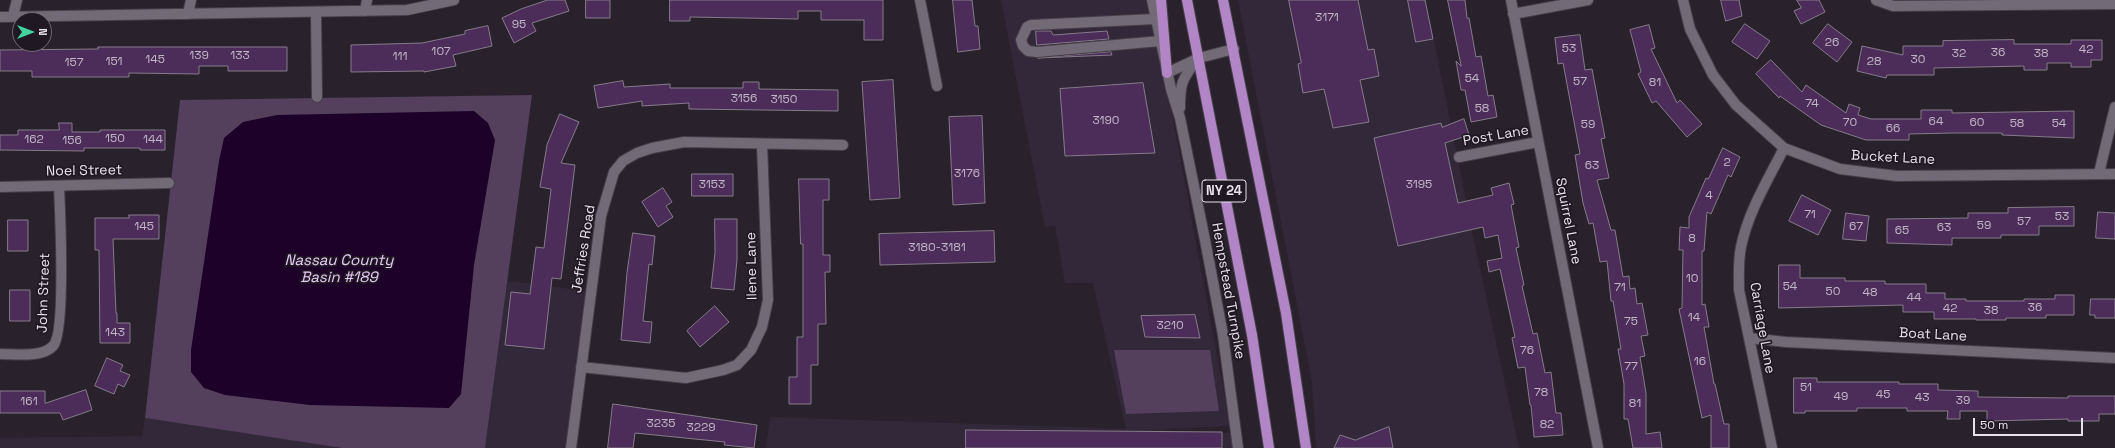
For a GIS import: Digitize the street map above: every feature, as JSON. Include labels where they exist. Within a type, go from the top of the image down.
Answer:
[{"type":"main road","points":[[1161,0],[1168,73]]},
{"type":"main road","name":"Hempstead Turnpike","points":[[1187,0],[1254,343],[1269,448]]},
{"type":"main road","name":"NY 24","points":[[1223,0],[1286,313],[1306,448]]},
{"type":"street","points":[[14,12],[17,0]]},
{"type":"street","points":[[188,14],[191,0]]},
{"type":"street","points":[[365,12],[367,0]]},
{"type":"street","points":[[52,16],[365,12],[407,10],[454,0]]},
{"type":"street","points":[[920,0],[937,86]]},
{"type":"street","name":"Hempstead Turnpike","points":[[1152,0],[1160,42],[1180,118],[1223,335],[1238,448]]},
{"type":"street","name":"Squirrel Lane","points":[[1511,0],[1598,448]]},
{"type":"street","points":[[1513,14],[1588,0]]},
{"type":"street","name":"Bucket Lane","points":[[1683,0],[1690,29],[1713,75],[1736,105],[1784,148],[1840,169],[1897,176],[2115,174]]},
{"type":"street","points":[[1876,0],[1893,6],[2115,4]]},
{"type":"street","points":[[316,12],[317,97]]},
{"type":"street","points":[[0,17],[12,16]]},
{"type":"street","points":[[1156,19],[1031,25],[1027,27],[1021,40],[1023,46],[1028,51],[1037,52],[1160,42]]},
{"type":"street","points":[[1168,73],[1199,58],[1234,50]]},
{"type":"street","points":[[1180,118],[1180,85],[1184,76],[1199,58]]},
{"type":"street","points":[[2099,173],[2115,107]]},
{"type":"street","name":"Jeffries Road","points":[[571,448],[601,216],[614,172],[623,161],[637,154],[684,142],[843,144]]},
{"type":"street","name":"Post Lane","points":[[1459,157],[1538,142]]},
{"type":"street","name":"Ilene Lane","points":[[582,367],[686,378],[723,370],[737,365],[751,350],[762,327],[768,300],[762,144]]},
{"type":"street","name":"Carriage Lane","points":[[1772,448],[1739,290],[1741,247],[1751,214],[1784,148]]},
{"type":"street","name":"Noel Street","points":[[0,187],[169,184]]},
{"type":"street","name":"John Street","points":[[0,354],[43,352],[53,346],[58,339],[61,307],[59,186]]},
{"type":"street","name":"Boat Lane","points":[[1749,338],[2115,358]]},
{"type":"shaded area","points":[[1001,0],[1151,0],[1230,426],[1149,430],[1231,433],[1233,448],[766,448],[770,417],[1126,429],[1093,283],[1065,283],[1055,225],[1045,227]]},
{"type":"shaded area","points":[[1238,0],[1426,0],[1474,241],[1519,448],[1316,448],[1312,382]]},
{"type":"shaded area","name":"Nassau County Basin #189","points":[[532,95],[485,448],[342,448],[145,418],[180,100]]},
{"type":"shaded area","points":[[507,281],[595,292],[574,448],[485,448]]},
{"type":"shaded area","points":[[1114,350],[1210,350],[1219,411],[1126,414]]},
{"type":"shaded area","points":[[145,418],[342,448],[0,448],[0,438],[142,436]]},
{"type":"water","name":"Nassau County Basin #189","points":[[474,111],[488,123],[495,140],[474,265],[461,394],[449,408],[310,405],[225,395],[204,388],[191,372],[191,350],[219,161],[224,138],[243,122],[277,115]]},
{"type":"building","points":[[548,0],[565,0],[569,11],[532,23],[536,31],[514,43],[502,18],[521,9]]},
{"type":"building","points":[[586,0],[610,0],[610,18],[586,18]]},
{"type":"building","points":[[670,0],[883,0],[883,40],[864,40],[864,20],[821,20],[821,11],[798,11],[798,19],[690,17],[690,21],[670,21]]},
{"type":"building","points":[[953,0],[972,0],[975,26],[978,26],[980,49],[958,52]]},
{"type":"building","points":[[1289,0],[1358,0],[1368,50],[1374,49],[1379,76],[1360,80],[1369,122],[1333,128],[1324,89],[1303,93],[1298,64],[1301,63]]},
{"type":"building","points":[[1408,0],[1425,0],[1433,39],[1416,42]]},
{"type":"building","points":[[1448,0],[1465,0],[1467,18],[1469,18],[1476,57],[1481,56],[1488,96],[1493,95],[1497,117],[1471,122],[1465,90],[1461,90],[1456,61],[1461,66]]},
{"type":"building","points":[[1721,0],[1739,0],[1742,16],[1726,21]]},
{"type":"building","points":[[1797,0],[1819,0],[1825,12],[1801,24],[1794,11],[1801,8]]},
{"type":"building","points":[[1745,24],[1770,41],[1757,59],[1732,42]]},
{"type":"building","points":[[1828,24],[1852,42],[1837,62],[1813,43]]},
{"type":"building","points":[[1649,25],[1655,48],[1651,49],[1677,103],[1680,100],[1702,124],[1687,137],[1656,101],[1652,103],[1638,74],[1641,72],[1630,30]]},
{"type":"building","points":[[488,26],[492,46],[453,55],[456,66],[424,72],[351,72],[351,45],[422,43],[465,34],[465,31]]},
{"type":"building","points":[[1036,31],[1051,31],[1053,35],[1107,31],[1109,39],[1037,45]]},
{"type":"building","points":[[1580,35],[1585,70],[1592,69],[1605,138],[1601,139],[1609,178],[1597,180],[1611,230],[1615,230],[1623,277],[1629,276],[1630,289],[1635,288],[1637,304],[1642,303],[1648,335],[1641,336],[1645,356],[1640,357],[1646,393],[1646,434],[1660,432],[1662,448],[1633,448],[1628,419],[1624,419],[1624,384],[1618,349],[1621,349],[1613,301],[1611,301],[1607,261],[1600,262],[1593,223],[1589,224],[1583,203],[1575,155],[1580,154],[1563,63],[1558,64],[1555,38]]},
{"type":"building","points":[[2014,40],[2014,44],[2071,44],[2071,40],[2102,40],[2102,60],[2091,60],[2091,67],[2071,67],[2071,63],[2047,63],[2047,70],[2024,70],[2024,66],[1934,68],[1934,75],[1887,75],[1886,78],[1857,71],[1862,46],[1903,55],[1903,46],[1943,46],[1943,41]]},
{"type":"building","points":[[98,47],[287,47],[287,71],[228,71],[228,66],[199,66],[199,74],[129,73],[129,77],[32,77],[32,71],[0,71],[0,50],[12,50],[12,52],[52,52],[52,49],[98,49]]},
{"type":"building","points":[[1111,52],[1112,55],[1038,58]]},
{"type":"building","points":[[1771,60],[1802,92],[1806,85],[1846,113],[1849,104],[1860,108],[1858,115],[1871,119],[1921,119],[1921,110],[1952,110],[1952,113],[2074,111],[2074,138],[2002,135],[2002,133],[1952,133],[1909,134],[1909,140],[1866,140],[1821,125],[1780,96],[1779,98],[1756,74]]},
{"type":"building","points":[[893,80],[900,198],[870,200],[862,82]]},
{"type":"building","points":[[623,81],[624,87],[670,84],[670,88],[743,88],[743,82],[759,82],[759,89],[838,90],[838,111],[689,109],[689,103],[642,106],[642,101],[598,108],[594,86]]},
{"type":"building","points":[[1143,83],[1155,153],[1065,156],[1060,89]]},
{"type":"building","points":[[560,114],[579,122],[561,163],[575,165],[561,279],[552,278],[544,349],[505,345],[511,292],[530,294],[536,247],[544,248],[551,189],[540,187],[547,145]]},
{"type":"building","points":[[982,116],[985,203],[953,205],[949,117]]},
{"type":"building","points":[[1464,119],[1469,135],[1445,143],[1458,203],[1493,195],[1491,188],[1509,183],[1514,204],[1511,205],[1519,247],[1516,248],[1524,285],[1522,286],[1533,334],[1537,333],[1545,373],[1551,372],[1556,413],[1561,413],[1563,435],[1534,437],[1525,367],[1518,368],[1512,338],[1515,337],[1500,269],[1489,272],[1487,261],[1502,258],[1498,235],[1485,238],[1483,227],[1398,246],[1374,138],[1441,123],[1442,127]]},
{"type":"building","points":[[59,123],[72,123],[72,132],[100,132],[100,130],[165,130],[165,150],[140,150],[140,148],[84,148],[84,151],[0,150],[0,135],[18,135],[18,130],[59,130]]},
{"type":"building","points":[[1723,148],[1740,157],[1731,177],[1728,175],[1711,214],[1707,212],[1704,251],[1702,251],[1702,305],[1705,304],[1709,327],[1704,327],[1714,384],[1724,424],[1729,424],[1729,448],[1711,448],[1711,415],[1702,418],[1679,309],[1682,308],[1683,250],[1679,250],[1680,227],[1689,228],[1689,217],[1706,178],[1708,179]]},
{"type":"building","points":[[692,174],[733,174],[733,196],[692,196]]},
{"type":"building","points":[[799,179],[829,179],[829,200],[823,200],[823,255],[830,255],[830,272],[825,272],[826,324],[818,324],[818,365],[811,365],[811,404],[789,404],[789,377],[797,377],[797,337],[803,337],[803,244],[801,244]]},
{"type":"building","points":[[663,188],[672,202],[666,206],[673,217],[658,227],[642,202]]},
{"type":"building","points":[[1802,195],[1831,210],[1818,235],[1789,221]]},
{"type":"building","points":[[2074,207],[2074,226],[2039,226],[2039,235],[2001,235],[2001,238],[1952,238],[1952,245],[1887,243],[1887,219],[1968,218],[1968,213],[2008,213],[2008,208]]},
{"type":"building","points":[[2098,212],[2115,213],[2115,239],[2096,238]]},
{"type":"building","points":[[1846,213],[1869,216],[1866,241],[1843,239]]},
{"type":"building","points":[[129,215],[159,215],[159,239],[113,239],[117,323],[130,323],[130,343],[100,343],[99,250],[95,250],[95,218],[129,218]]},
{"type":"building","points":[[715,219],[737,219],[737,260],[734,290],[711,288],[715,253]]},
{"type":"building","points":[[8,220],[28,220],[28,251],[8,251]]},
{"type":"building","points":[[994,231],[995,262],[880,265],[879,234]]},
{"type":"building","points":[[633,233],[655,236],[652,265],[649,264],[643,321],[652,322],[650,343],[621,340],[627,273]]},
{"type":"building","points":[[1779,265],[1800,265],[1800,278],[1845,278],[1845,281],[1885,281],[1885,284],[1926,284],[1926,293],[1945,293],[1945,299],[1966,299],[1966,301],[2024,301],[2024,299],[2055,299],[2055,295],[2074,295],[2074,315],[2046,315],[2046,318],[1976,320],[1934,319],[1934,312],[1903,312],[1903,305],[1779,308]]},
{"type":"building","points":[[10,290],[30,290],[30,321],[10,321]]},
{"type":"building","points":[[2091,299],[2115,299],[2115,318],[2095,318],[2095,315],[2090,315]]},
{"type":"building","points":[[715,306],[729,322],[700,347],[687,331]]},
{"type":"building","points":[[1195,315],[1200,338],[1145,337],[1141,316]]},
{"type":"building","points":[[107,358],[123,365],[120,371],[130,375],[124,387],[118,384],[114,394],[95,386]]},
{"type":"building","points":[[1794,378],[1817,378],[1817,382],[1899,382],[1899,384],[1938,384],[1938,390],[1978,391],[1978,397],[2068,398],[2068,396],[2115,396],[2115,414],[2099,414],[2099,421],[2068,421],[2068,419],[1987,421],[1987,411],[1960,411],[1960,419],[1947,419],[1948,411],[1907,411],[1907,408],[1857,408],[1857,411],[1805,411],[1805,413],[1794,413]]},
{"type":"building","points":[[86,390],[92,410],[63,420],[60,413],[0,413],[0,391],[45,391],[45,403]]},
{"type":"building","points":[[613,404],[757,425],[754,448],[724,445],[725,442],[635,433],[633,448],[608,448]]},
{"type":"building","points":[[1389,427],[1393,448],[1334,448],[1340,435],[1355,440]]},
{"type":"building","points":[[966,430],[1222,432],[1222,448],[966,448]]}]
